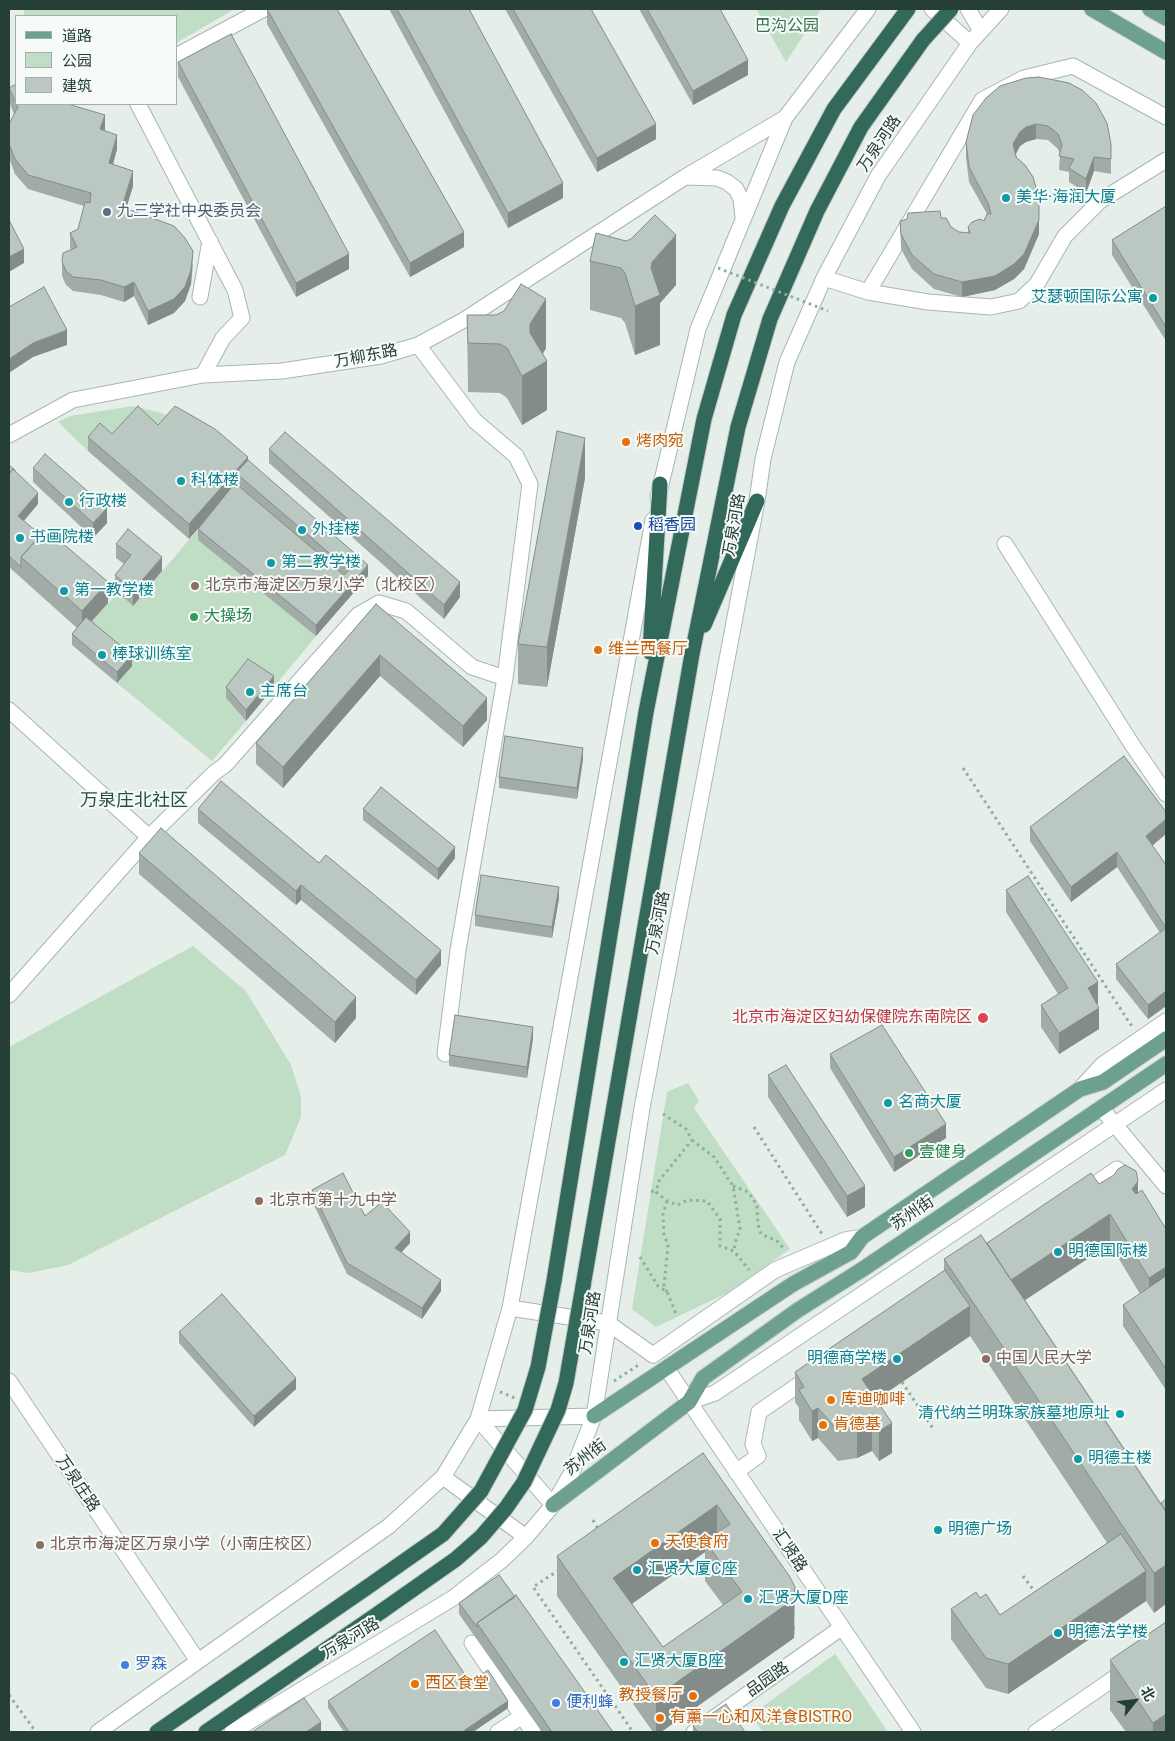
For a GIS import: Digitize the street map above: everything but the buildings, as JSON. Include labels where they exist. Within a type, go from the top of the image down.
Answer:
[{"type":"highway","name":"万泉河路","points":[[206,1732],[456,1559],[481,1537],[506,1508],[524,1482],[558,1410],[583,1286],[692,654],[738,427],[770,319],[817,211],[861,127],[923,40],[951,9]]},
{"type":"highway","name":"万泉河路","points":[[157,1732],[443,1534],[481,1491],[525,1410],[538,1367],[554,1281],[646,712],[704,419],[734,315],[782,206],[834,109],[903,14]]},
{"type":"highway","points":[[646,712],[660,484]]},
{"type":"highway","points":[[692,654],[757,501]]},
{"type":"main road","points":[[1092,9],[1166,52]]},
{"type":"main road","points":[[1150,9],[1166,18]]},
{"type":"main road","name":"苏州街","points":[[594,1416],[793,1284],[851,1252],[862,1237],[1080,1089],[1103,1082],[1166,1039]]},
{"type":"main road","name":"苏州街","points":[[553,1505],[689,1402],[703,1378],[775,1327],[1166,1064]]},
{"type":"street","points":[[178,55],[264,9]]},
{"type":"street","points":[[98,1732],[389,1526],[443,1478],[478,1419],[510,1308],[660,484],[698,330],[785,118],[868,9]]},
{"type":"street","points":[[932,9],[970,43]]},
{"type":"street","points":[[968,9],[981,31]]},
{"type":"street","name":"万泉河路","points":[[232,1732],[453,1598],[502,1560],[526,1537],[553,1505],[572,1472],[594,1416],[642,1108],[764,459],[787,362],[824,278],[878,176],[970,43],[1001,9]]},
{"type":"street","points":[[868,292],[982,100],[1024,78],[1073,66],[1166,117]]},
{"type":"street","points":[[139,105],[235,290],[242,318],[223,338],[203,374]]},
{"type":"street","name":"万柳东路","points":[[9,434],[73,400],[203,374],[282,371],[381,356],[418,345],[464,320],[686,177],[785,118]]},
{"type":"street","points":[[824,278],[868,292],[928,302],[991,307],[1019,301],[1037,284],[1065,236],[1100,201],[1166,160]]},
{"type":"street","points":[[686,177],[717,178],[727,182],[736,189],[741,199],[743,219]]},
{"type":"street","points":[[200,297],[210,241]]},
{"type":"street","points":[[418,345],[475,421],[516,456],[530,484],[505,678],[458,950],[445,1054]]},
{"type":"street","points":[[1005,544],[1133,746],[1166,794]]},
{"type":"street","points":[[9,995],[149,838],[214,773],[225,765],[358,615],[379,603],[406,611],[472,667],[505,678]]},
{"type":"street","points":[[9,710],[149,838]]},
{"type":"street","name":"苏州街","points":[[1080,1089],[1102,1065],[1166,1021]]},
{"type":"street","name":"苏州街","points":[[689,1402],[715,1393],[1166,1090]]},
{"type":"street","points":[[1101,1108],[1166,1186]]},
{"type":"street","points":[[1068,1202],[1117,1169],[1142,1200]]},
{"type":"street","name":"苏州街","points":[[608,1323],[653,1355],[775,1270],[845,1240],[862,1237]]},
{"type":"street","points":[[510,1308],[608,1323]]},
{"type":"street","points":[[736,1472],[758,1456],[753,1444],[759,1412],[824,1368]]},
{"type":"street","name":"汇贤路","points":[[667,1369],[913,1732]]},
{"type":"street","name":"万泉庄路","points":[[9,1381],[198,1662]]},
{"type":"street","points":[[478,1419],[594,1416]]},
{"type":"street","points":[[478,1419],[553,1505]]},
{"type":"street","points":[[443,1478],[526,1537]]},
{"type":"street","name":"品园路","points":[[694,1732],[841,1628]]},
{"type":"street","points":[[472,1643],[533,1732]]},
{"type":"street","points":[[1036,1732],[1142,1659]]},
{"type":"street","points":[[498,1732],[522,1716]]},
{"type":"path","points":[[718,268],[828,311]]},
{"type":"path","points":[[963,768],[1140,1039]]},
{"type":"path","points":[[664,1114],[686,1129],[692,1140],[714,1157],[733,1186],[740,1229],[734,1251]]},
{"type":"path","points":[[754,1127],[822,1235]]},
{"type":"path","points":[[656,1192],[658,1181],[692,1140]]},
{"type":"path","points":[[733,1186],[746,1191],[753,1198],[757,1208],[758,1225],[761,1234],[777,1241],[786,1252]]},
{"type":"path","points":[[651,1191],[656,1192],[667,1201],[678,1204],[687,1200],[707,1201],[720,1219],[720,1246],[734,1251],[752,1275]]},
{"type":"path","points":[[667,1201],[663,1214],[664,1235],[668,1245],[664,1286],[677,1316]]},
{"type":"path","points":[[640,1257],[658,1286],[667,1292]]},
{"type":"path","points":[[902,1382],[934,1430]]},
{"type":"path","points":[[592,1520],[600,1532]]},
{"type":"path","points":[[565,1566],[533,1587],[633,1732]]},
{"type":"path","points":[[1022,1576],[1038,1598]]},
{"type":"path","points":[[9,1695],[36,1732]]},
{"type":"green space","points":[[24,9],[235,9],[178,42],[178,15],[24,15]]},
{"type":"green space","name":"巴沟公园","points":[[756,9],[821,9],[786,62]]},
{"type":"green space","points":[[133,406],[162,413],[175,420],[112,448],[100,438],[88,451],[58,422],[70,416]]},
{"type":"green space","name":"大操场","points":[[236,484],[349,581],[316,636],[274,687],[226,698],[246,721],[212,761],[117,683],[132,665],[86,628],[118,592],[134,605]]},
{"type":"green space","points":[[193,946],[246,991],[291,1065],[301,1097],[301,1117],[285,1155],[68,1265],[29,1273],[9,1270],[9,1047]]},
{"type":"green space","points":[[688,1083],[699,1101],[694,1108],[790,1249],[727,1293],[656,1327],[632,1309],[667,1092]]},
{"type":"green space","points":[[835,1654],[888,1732],[763,1732],[751,1715]]},
{"type":"place","name":"美华·海润大厦","points":[[1006,198]]},
{"type":"place","name":"九三学社中央委员会","points":[[107,212]]},
{"type":"place","name":"艾瑟顿国际公寓","points":[[1153,298]]},
{"type":"place","name":"烤肉宛","points":[[626,442]]},
{"type":"place","name":"科体楼","points":[[181,481]]},
{"type":"place","name":"行政楼","points":[[69,502]]},
{"type":"place","name":"稻香园","points":[[638,526]]},
{"type":"place","name":"外挂楼","points":[[302,530]]},
{"type":"place","name":"书画院楼","points":[[20,538]]},
{"type":"place","name":"第二教学楼","points":[[271,563]]},
{"type":"place","name":"北京市海淀区万泉小学（北校区）","points":[[195,586]]},
{"type":"place","name":"第一教学楼","points":[[64,591]]},
{"type":"place","name":"大操场","points":[[194,617]]},
{"type":"place","name":"维兰西餐厅","points":[[598,650]]},
{"type":"place","name":"棒球训练室","points":[[102,655]]},
{"type":"place","name":"主席台","points":[[250,692]]},
{"type":"place","name":"北京市海淀区妇幼保健院东南院区","points":[[983,1018]]},
{"type":"place","name":"名商大厦","points":[[888,1103]]},
{"type":"place","name":"壹健身","points":[[909,1153]]},
{"type":"place","name":"北京市第十九中学","points":[[259,1201]]},
{"type":"place","name":"明德国际楼","points":[[1058,1252]]},
{"type":"place","name":"明德商学楼","points":[[897,1359]]},
{"type":"place","name":"中国人民大学","points":[[986,1359]]},
{"type":"place","name":"库迪咖啡","points":[[831,1400]]},
{"type":"place","name":"清代纳兰明珠家族墓地原址","points":[[1120,1414]]},
{"type":"place","name":"肯德基","points":[[823,1425]]},
{"type":"place","name":"明德主楼","points":[[1078,1459]]},
{"type":"place","name":"明德广场","points":[[938,1530]]},
{"type":"place","name":"天使食府","points":[[655,1543]]},
{"type":"place","name":"北京市海淀区万泉小学（小南庄校区）","points":[[40,1545]]},
{"type":"place","name":"汇贤大厦C座","points":[[637,1570]]},
{"type":"place","name":"汇贤大厦D座","points":[[748,1599]]},
{"type":"place","name":"明德法学楼","points":[[1058,1633]]},
{"type":"place","name":"汇贤大厦B座","points":[[624,1662]]},
{"type":"place","name":"罗森","points":[[125,1665]]},
{"type":"place","name":"西区食堂","points":[[415,1684]]},
{"type":"place","name":"教授餐厅","points":[[693,1696]]},
{"type":"place","name":"便利蜂","points":[[556,1703]]},
{"type":"place","name":"有薰一心和风洋食BISTRO","points":[[660,1718]]},
{"type":"district","name":"万泉庄北社区","points":[[134,801]]}]
